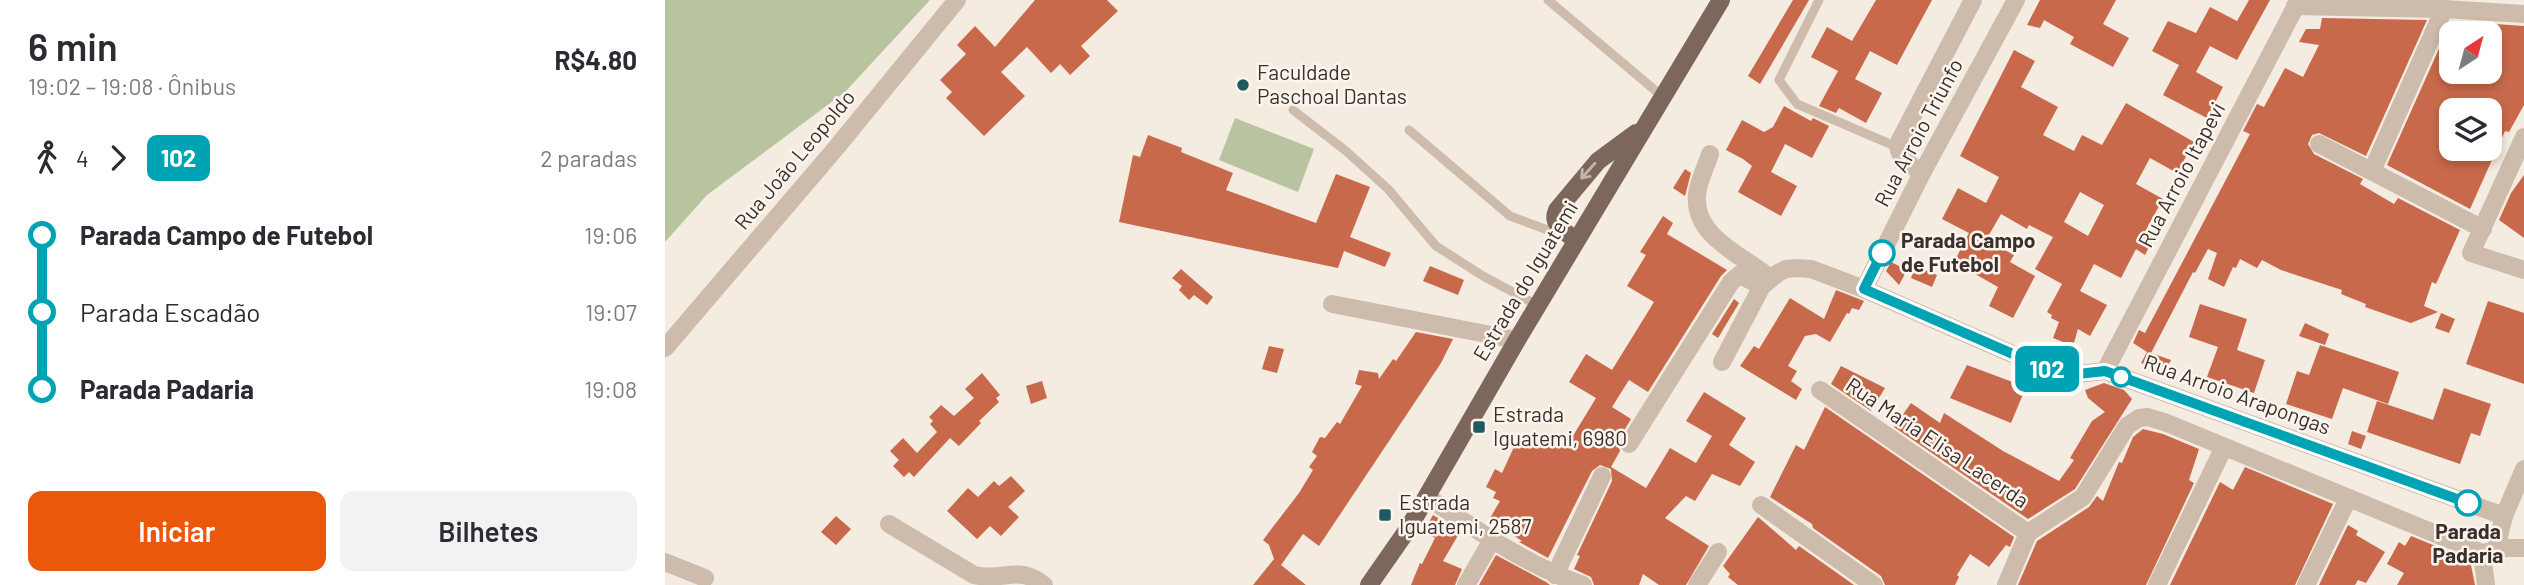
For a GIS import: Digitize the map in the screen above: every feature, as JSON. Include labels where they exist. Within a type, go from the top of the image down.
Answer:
[{"type":"main road","name":"Estrada do Iguatemi","points":[[1369,585],[1408,529],[1641,129],[1721,0]]},
{"type":"main road","points":[[1576,240],[1556,223],[1557,210],[1598,161],[1641,129]]},
{"type":"street","name":"Rua João Leopoldo","points":[[665,348],[836,148],[957,0]]},
{"type":"street","points":[[1922,173],[1901,156],[1898,147],[1973,0]]},
{"type":"street","name":"Rua Arroio Triunfo","points":[[1864,289],[1922,173],[2016,0]]},
{"type":"street","points":[[2297,3],[2444,9],[2507,6],[2524,14]]},
{"type":"street","name":"Rua Arroio Itapevi","points":[[2105,371],[2297,3]]},
{"type":"street","points":[[2372,171],[2444,9]]},
{"type":"street","points":[[2524,137],[2471,253],[2524,270]]},
{"type":"street","points":[[2319,144],[2483,229]]},
{"type":"street","points":[[1710,154],[1697,192],[1696,202],[1702,220],[1719,242],[1766,282]]},
{"type":"street","name":"Rua Arroio Arapongas","points":[[1766,282],[1786,269],[1811,270],[1864,289],[2047,369],[2078,374],[2105,371],[2504,516]]},
{"type":"street","points":[[1629,444],[1731,282],[1739,275],[1766,282]]},
{"type":"street","points":[[1722,362],[1766,282]]},
{"type":"street","points":[[1332,304],[1517,340]]},
{"type":"street","name":"Rua Maria Elisa Lacerda","points":[[1821,390],[2028,533]]},
{"type":"street","points":[[2005,585],[2028,533],[2084,497],[2094,484],[2119,435],[2139,418],[2148,417],[2348,499],[2489,551],[2524,548]]},
{"type":"street","points":[[2157,585],[2224,447]]},
{"type":"street","points":[[2486,585],[2489,551],[2524,469]]},
{"type":"street","points":[[1555,575],[1602,476]]},
{"type":"street","points":[[1427,497],[1492,540],[1555,575],[1583,585]]},
{"type":"street","points":[[2306,585],[2348,499]]},
{"type":"street","points":[[1761,505],[1874,585]]},
{"type":"street","points":[[889,524],[974,575],[988,578],[1017,572],[1032,576],[1044,585]]},
{"type":"street","points":[[1466,585],[1492,540]]},
{"type":"street","points":[[1697,585],[1718,552]]},
{"type":"street","points":[[665,562],[705,578]]},
{"type":"lane","points":[[1548,0],[1663,97]]},
{"type":"lane","points":[[1819,0],[1779,80],[1797,104],[1898,147]]},
{"type":"lane","points":[[1293,110],[1388,188],[1436,246],[1483,276],[1537,305]]},
{"type":"lane","points":[[1409,130],[1510,216],[1576,240]]},
{"type":"green space","points":[[665,0],[930,0],[845,92],[707,195],[665,242]]},
{"type":"green space","points":[[1235,118],[1314,149],[1298,192],[1219,160]]},
{"type":"building","points":[[1035,0],[1107,0],[1118,11],[1081,46],[1090,56],[1070,75],[1060,64],[1051,73],[1027,47],[1001,72],[1025,96],[984,136],[946,98],[952,92],[940,80],[966,54],[957,45],[975,26],[995,47]]},
{"type":"building","points":[[1793,0],[1809,0],[1760,84],[1748,76]]},
{"type":"building","points":[[1876,0],[1932,0],[1897,65],[1870,51],[1855,79],[1882,93],[1866,123],[1839,108],[1836,113],[1819,106],[1838,71],[1811,57],[1827,27],[1852,41]]},
{"type":"building","points":[[2040,0],[2116,0],[2103,24],[2129,38],[2113,67],[2070,44],[2074,37],[2044,20],[2040,28],[2027,25]]},
{"type":"building","points":[[2249,0],[2270,0],[2237,60],[2210,46],[2196,72],[2223,87],[2207,118],[2163,95],[2179,65],[2152,51],[2168,21],[2196,33],[2210,7],[2237,21]]},
{"type":"building","points":[[2322,18],[2427,20],[2366,156],[2319,133],[2312,135],[2308,144],[2314,154],[2363,179],[2360,184],[2394,204],[2398,198],[2460,230],[2436,284],[2432,282],[2424,306],[2438,312],[2411,323],[2365,307],[2366,304],[2341,294],[2342,290],[2281,270],[2262,260],[2257,268],[2240,259],[2236,268],[2233,267],[2224,287],[2208,279],[2217,253],[2208,249],[2151,353],[2171,360],[2165,372],[2141,363],[2147,352],[2133,343],[2139,330],[2145,333],[2250,134],[2243,131],[2257,104],[2264,107],[2285,68],[2303,77],[2319,45],[2299,42],[2306,29],[2320,29]]},
{"type":"building","points":[[2503,25],[2524,26],[2524,105],[2509,132],[2505,131],[2502,138],[2502,98],[2439,98],[2439,161],[2492,161],[2470,209],[2387,165],[2439,49],[2439,84],[2503,84]]},
{"type":"building","points":[[2014,50],[2035,61],[2021,87],[2058,107],[2043,135],[2074,151],[2082,135],[2102,145],[2126,103],[2194,142],[2177,173],[2150,158],[2136,184],[2163,199],[2147,228],[2156,233],[2145,255],[2136,249],[2121,278],[2094,264],[2080,291],[2107,305],[2090,336],[2078,329],[2073,346],[2053,338],[2059,322],[2047,312],[2062,284],[2035,269],[2053,237],[2029,225],[2027,229],[2001,214],[1986,240],[2014,255],[2010,262],[2035,276],[2013,318],[1989,306],[1998,287],[1954,262],[1969,233],[1942,219],[1958,188],[1986,203],[1999,177],[1960,156]],"holes":[[[2080,192],[2104,205],[2088,236],[2064,222]]]},
{"type":"building","points":[[1784,106],[1811,121],[1813,118],[1829,126],[1812,158],[1785,144],[1771,172],[1797,186],[1781,216],[1738,192],[1752,166],[1726,150],[1742,120],[1764,132],[1773,127]]},
{"type":"building","points":[[1148,135],[1233,173],[1226,190],[1316,223],[1336,174],[1370,187],[1350,237],[1391,253],[1385,267],[1344,251],[1338,268],[1119,222],[1133,155],[1140,157]]},
{"type":"building","points":[[1685,169],[1691,173],[1685,196],[1673,188]]},
{"type":"building","points":[[2524,175],[2524,238],[2499,220],[2511,193]]},
{"type":"building","points":[[1663,216],[1673,223],[1667,234],[1727,270],[1648,392],[1629,380],[1612,407],[1631,419],[1619,439],[1620,451],[1611,467],[1646,488],[1670,448],[1696,463],[1712,436],[1686,421],[1704,392],[1746,418],[1729,445],[1755,462],[1740,486],[1712,474],[1695,501],[1686,496],[1665,518],[1709,546],[1686,585],[1659,585],[1643,574],[1639,585],[1594,585],[1591,577],[1574,569],[1580,556],[1577,555],[1612,481],[1611,469],[1600,465],[1592,471],[1548,558],[1519,542],[1522,541],[1489,520],[1500,501],[1493,498],[1496,492],[1486,487],[1495,469],[1502,473],[1520,434],[1532,441],[1537,433],[1554,442],[1557,438],[1568,444],[1596,398],[1569,382],[1586,354],[1612,370],[1654,302],[1627,286],[1646,255],[1640,252]]},
{"type":"building","points":[[1891,262],[1907,270],[1899,285],[1886,271]]},
{"type":"building","points":[[1430,266],[1464,280],[1458,295],[1423,281]]},
{"type":"building","points":[[1915,266],[1937,275],[1932,287],[1911,278]]},
{"type":"building","points":[[1181,269],[1213,297],[1207,305],[1194,295],[1189,300],[1179,290],[1182,286],[1172,278]]},
{"type":"building","points":[[1836,290],[1864,301],[1859,310],[1852,308],[1849,314],[1847,313],[1830,342],[1816,334],[1805,336],[1788,366],[1797,371],[1791,381],[1802,389],[1796,400],[1740,366],[1754,346],[1759,349],[1790,298],[1824,319]]},
{"type":"building","points":[[1734,299],[1739,303],[1718,338],[1712,334]]},
{"type":"building","points":[[2488,301],[2524,313],[2524,384],[2466,364]]},
{"type":"building","points":[[2200,304],[2247,319],[2237,350],[2265,360],[2254,393],[2207,377],[2218,347],[2189,337]]},
{"type":"building","points":[[2441,313],[2455,319],[2449,333],[2435,328]]},
{"type":"building","points":[[2305,323],[2329,334],[2325,345],[2299,336]]},
{"type":"building","points":[[1416,332],[1453,339],[1441,363],[1319,546],[1303,534],[1281,565],[1306,585],[1253,585],[1274,559],[1269,545],[1263,540],[1313,470],[1309,467],[1317,456],[1312,452],[1320,437],[1325,438],[1337,422],[1340,424],[1362,386],[1355,384],[1359,370],[1378,373],[1379,379],[1393,359],[1396,361]]},
{"type":"building","points":[[2320,345],[2399,372],[2388,404],[2343,388],[2332,419],[2286,404],[2297,371],[2309,375]]},
{"type":"building","points":[[1269,346],[1284,349],[1277,373],[1262,369]]},
{"type":"building","points":[[1967,365],[2026,387],[2011,423],[1950,398]]},
{"type":"building","points":[[1841,366],[1885,388],[1871,411],[1831,384]]},
{"type":"building","points":[[982,373],[1000,395],[996,398],[999,402],[959,446],[950,438],[914,477],[909,472],[904,477],[893,466],[899,460],[890,451],[903,438],[917,453],[937,432],[930,424],[933,421],[929,417],[941,405],[954,416],[974,398],[965,389]]},
{"type":"building","points":[[1042,381],[1047,398],[1031,404],[1026,386]]},
{"type":"building","points":[[2104,383],[2124,390],[2132,399],[2075,489],[2028,519],[1894,427],[1911,403],[1940,423],[1944,413],[2003,451],[2059,481],[2074,460],[2070,458],[2092,421],[2105,412],[2088,398],[2085,390]]},
{"type":"building","points":[[2444,388],[2491,404],[2480,436],[2471,433],[2460,464],[2367,432],[2377,401],[2433,420]]},
{"type":"building","points":[[1825,407],[2014,537],[2010,547],[2006,545],[1989,567],[1970,554],[1957,575],[1959,577],[1955,585],[1885,585],[1881,576],[1813,528],[1812,524],[1770,497],[1796,445],[1804,450]]},
{"type":"building","points":[[2143,429],[2199,449],[2189,480],[2194,483],[2146,585],[2018,585],[2037,541],[2089,507],[2097,496],[2103,501],[2119,462],[2122,463],[2133,437]]},
{"type":"building","points":[[2352,431],[2366,436],[2361,449],[2348,444]]},
{"type":"building","points":[[2245,467],[2333,504],[2295,585],[2170,585],[2220,482],[2233,490]]},
{"type":"building","points":[[1011,476],[1025,491],[1008,507],[1019,517],[1001,536],[990,526],[977,539],[947,511],[968,488],[978,497],[994,481],[999,486]]},
{"type":"building","points":[[1433,515],[1460,532],[1443,561],[1462,569],[1455,585],[1411,585],[1435,538],[1424,531]]},
{"type":"building","points":[[836,516],[851,529],[836,545],[821,532]]},
{"type":"building","points":[[1758,517],[1796,550],[1799,546],[1854,585],[1738,585],[1728,577],[1730,574],[1723,566]]},
{"type":"building","points":[[2348,525],[2358,531],[2356,535],[2385,552],[2366,583],[2358,580],[2355,585],[2319,585]]},
{"type":"building","points":[[2411,536],[2470,560],[2475,585],[2397,585],[2404,573],[2387,564],[2399,542],[2405,546]]},
{"type":"building","points":[[1496,555],[1546,582],[1550,585],[1479,585]]},
{"type":"bus line","name":"102","points":[[1882,253],[1864,289],[2018,357],[2065,373],[2105,371],[2468,503]]},
{"type":"place","name":"Faculdade Paschoal Dantas","points":[[1243,85]]},
{"type":"place","name":"Parada Campo de Futebol","points":[[1882,253]]},
{"type":"place","name":"Estrada Iguatemi, 6980","points":[[1479,427]]},
{"type":"place","name":"Parada Padaria","points":[[2468,503]]},
{"type":"place","name":"Estrada Iguatemi, 2587","points":[[1385,515]]}]
